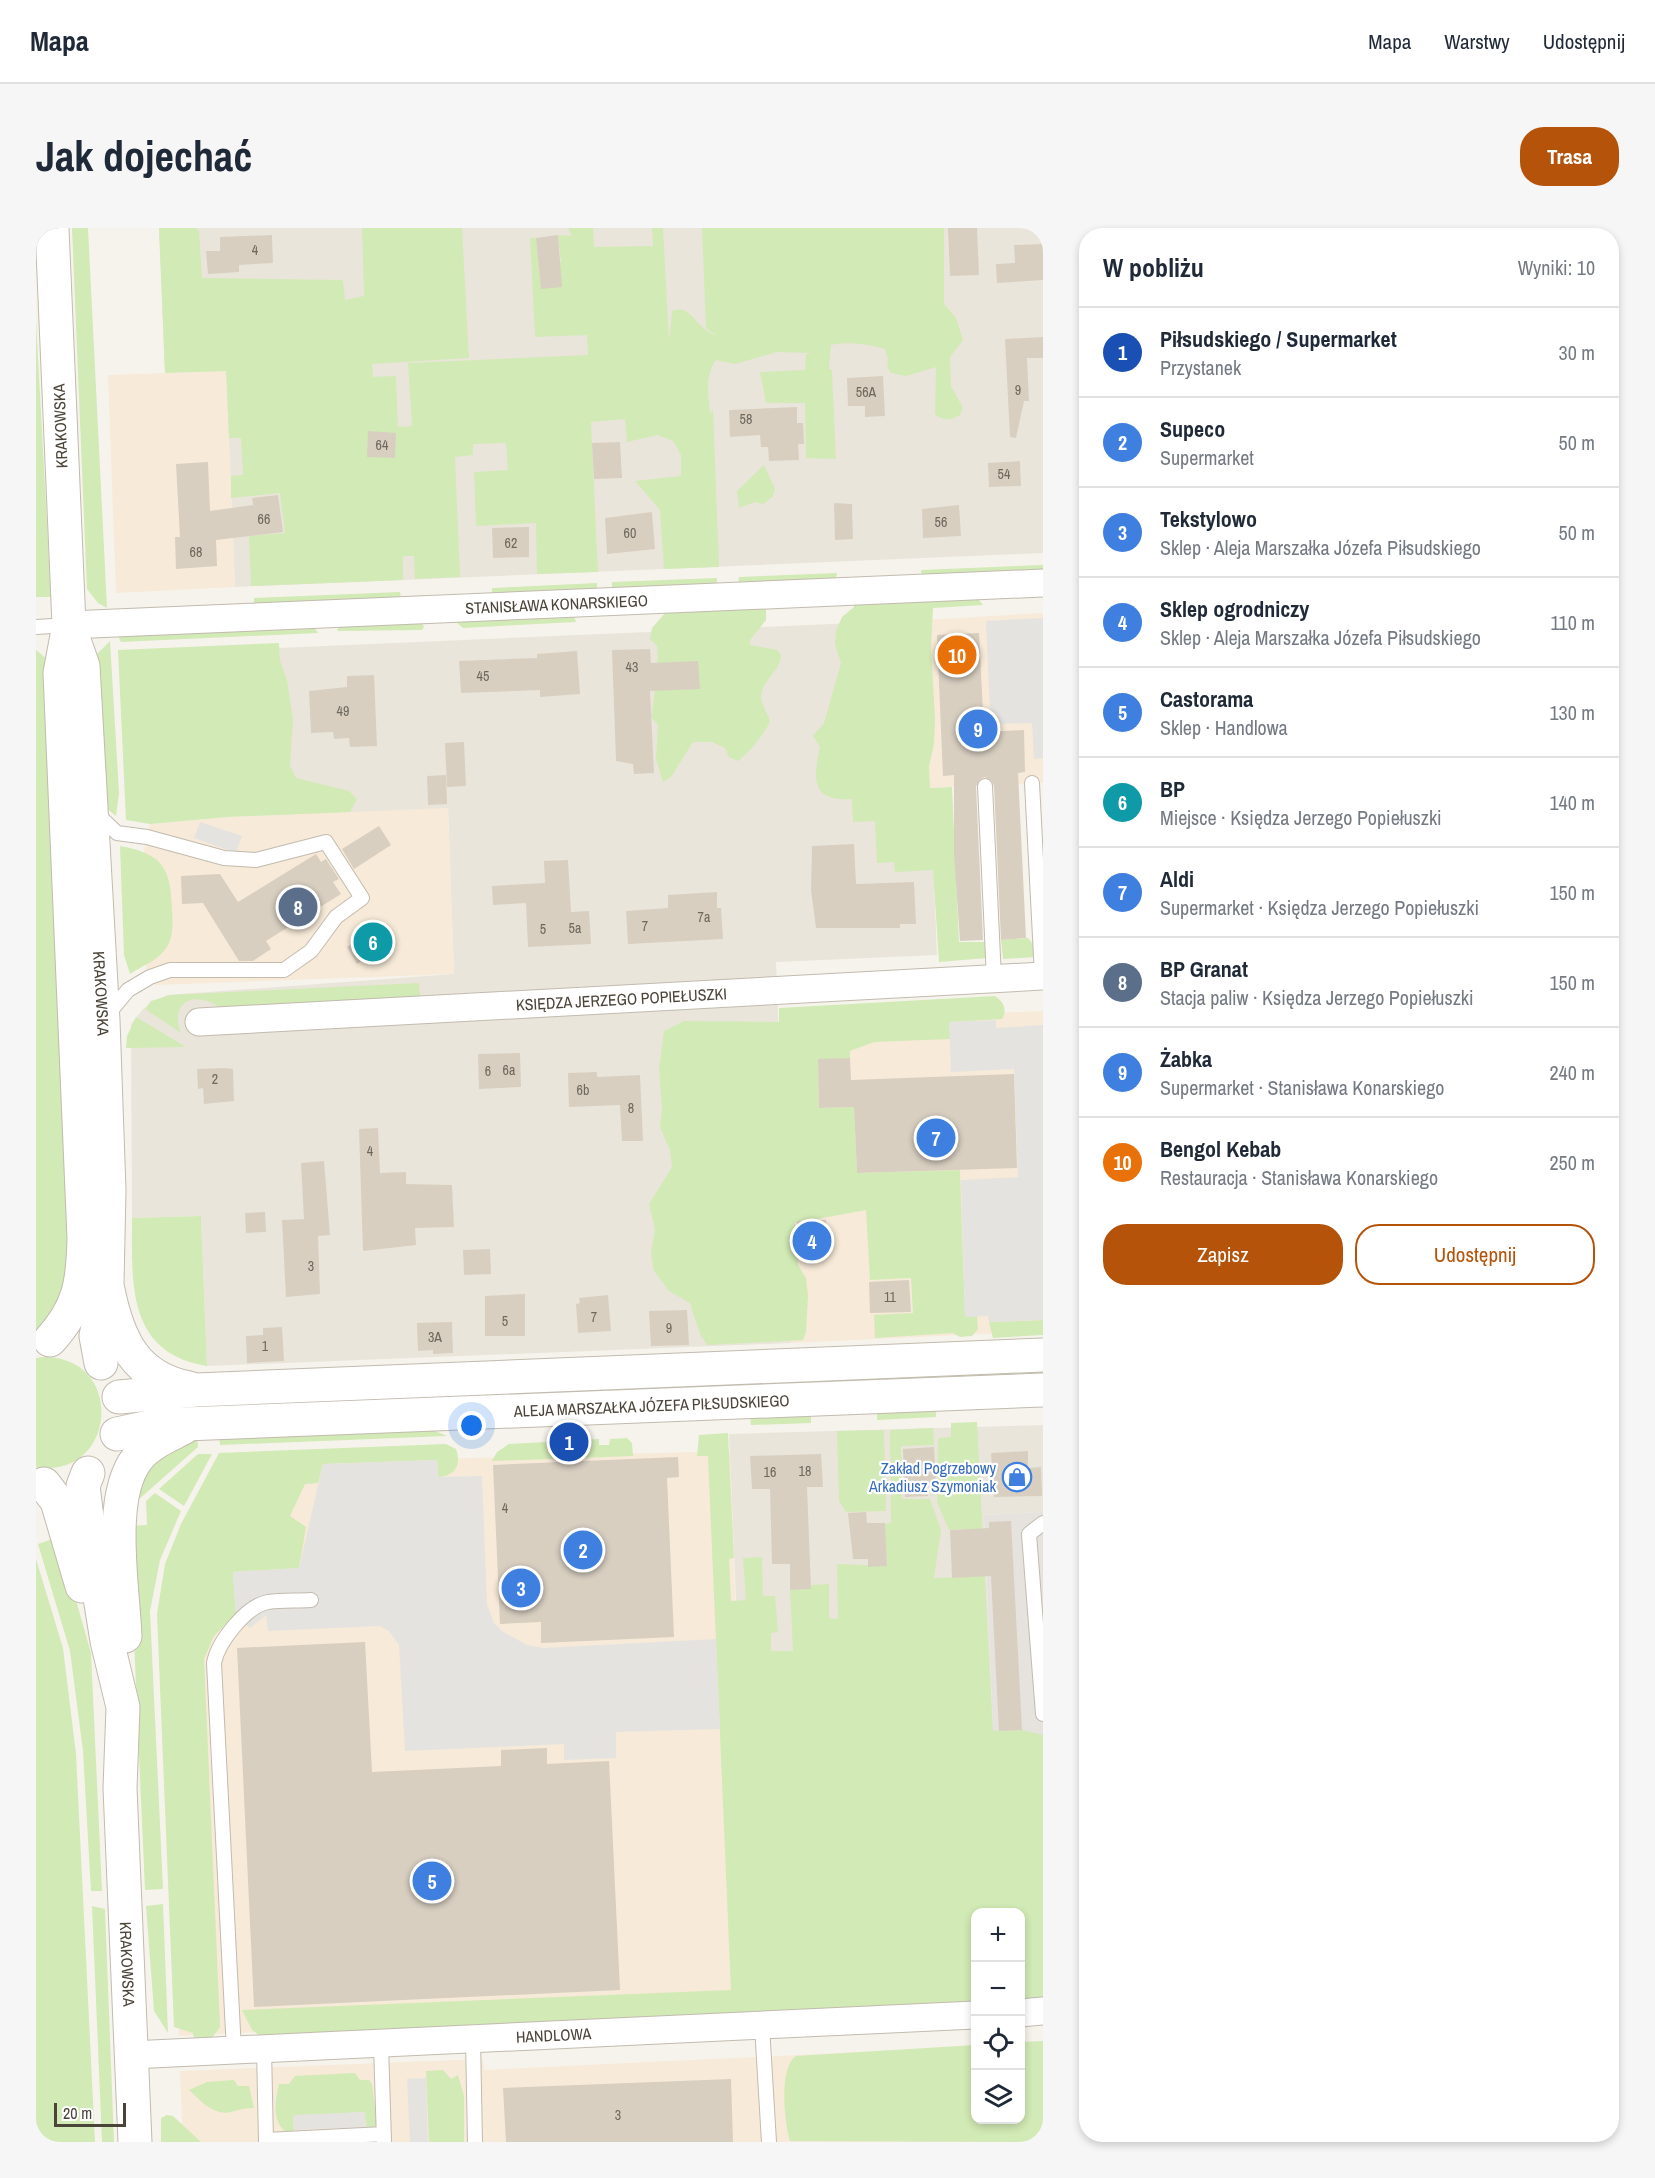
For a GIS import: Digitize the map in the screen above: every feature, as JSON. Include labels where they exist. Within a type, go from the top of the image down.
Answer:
[{"type":"street","name":"KRAKOWSKA","points":[[43,1341],[74,1309],[83,1277],[84,1227],[60,673],[69,625],[52,228]]},
{"type":"street","name":"STANISŁAWA KONARSKIEGO","points":[[69,625],[1043,583]]},
{"type":"street","name":"KRAKOWSKA","points":[[69,625],[83,666],[103,1020],[109,1190],[107,1284],[96,1336],[101,1363]]},
{"type":"street","points":[[68,886],[81,866],[93,855]]},
{"type":"street","name":"KSIĘDZA JERZEGO POPIEŁUSZKI","points":[[199,1022],[1042,976]]},
{"type":"street","points":[[107,1284],[115,1323],[126,1346],[141,1365],[157,1378],[172,1385],[196,1390]]},
{"type":"street","points":[[40,1484],[60,1484],[88,1473],[111,1449],[117,1434],[121,1410],[112,1379],[101,1363],[78,1346],[43,1341]]},
{"type":"street","name":"ALEJA MARSZAŁKA JÓZEFA PIŁSUDSKIEGO","points":[[117,1434],[138,1428],[189,1425],[466,1396],[1043,1355]]},
{"type":"street","name":"ALEJA MARSZAŁKA JÓZEFA PIŁSUDSKIEGO","points":[[119,1397],[196,1390],[466,1396],[1043,1390]]},
{"type":"street","points":[[123,1707],[126,1637],[119,1521],[121,1494],[127,1475],[137,1458],[152,1444],[189,1425]]},
{"type":"street","name":"KRAKOWSKA","points":[[88,1473],[83,1486],[86,1510],[107,1641],[123,1707],[120,1788],[135,2142]]},
{"type":"street","name":"KRAKOWSKA","points":[[40,1484],[57,1502],[81,1583],[120,1788]]},
{"type":"street","points":[[1025,2013],[1043,2011]]},
{"type":"street","name":"HANDLOWA","points":[[131,2055],[381,2045],[971,2015]]},
{"type":"lane","points":[[36,627],[69,625]]},
{"type":"lane","points":[[1032,783],[1042,976]]},
{"type":"lane","points":[[985,786],[994,979]]},
{"type":"lane","points":[[92,809],[117,833],[147,837],[224,858],[248,860],[277,856],[326,842],[362,898],[336,917],[311,951],[284,970],[170,970],[150,977],[128,990],[103,1020]]},
{"type":"lane","points":[[93,855],[117,833]]},
{"type":"lane","points":[[1043,1523],[1029,1534],[1043,1714]]},
{"type":"lane","points":[[234,2051],[214,1663],[216,1652],[226,1634],[258,1606],[266,1602],[311,1600]]},
{"type":"lane","points":[[762,2026],[769,2142]]},
{"type":"lane","points":[[472,2040],[475,2142]]},
{"type":"lane","points":[[264,2049],[266,2141],[384,2138],[381,2045]]},
{"type":"shaded area","points":[[159,228],[1043,228],[1043,553],[235,587],[226,371],[165,373]]},
{"type":"shaded area","points":[[226,371],[235,587],[116,593],[108,375]]},
{"type":"shaded area","points":[[1043,613],[1043,783],[930,788],[923,620]]},
{"type":"shaded area","points":[[1043,618],[1043,758],[1034,759],[1032,723],[1002,724],[990,712],[986,621]]},
{"type":"shaded area","points":[[923,620],[937,955],[776,962],[791,1343],[207,1366],[201,1216],[132,1218],[131,1024],[143,1009],[167,995],[454,974],[448,809],[285,815],[279,648]]},
{"type":"shaded area","points":[[448,808],[454,974],[155,985],[145,965],[144,850],[150,824],[228,817]]},
{"type":"shaded area","points":[[200,822],[242,836],[236,853],[194,838]]},
{"type":"shaded area","points":[[1043,1011],[1043,1331],[791,1343],[779,1022]]},
{"type":"shaded area","points":[[996,1020],[996,1028],[1043,1025],[1043,1320],[989,1322],[988,1316],[965,1317],[961,1180],[1018,1177],[1014,1069],[951,1072],[949,1022]]},
{"type":"shaded area","points":[[1043,1425],[1043,1512],[984,1515],[994,1753],[743,1763],[729,1434]]},
{"type":"shaded area","points":[[730,1451],[750,2012],[179,2036],[172,1629],[221,1465]]},
{"type":"shaded area","points":[[437,1460],[438,1477],[482,1476],[487,1605],[494,1623],[502,1631],[527,1645],[544,1648],[716,1639],[720,1729],[616,1732],[616,1758],[564,1760],[564,1744],[405,1751],[399,1645],[389,1631],[380,1626],[268,1631],[266,1615],[250,1628],[236,1614],[233,1572],[299,1568],[323,1464]]},
{"type":"shaded area","points":[[1043,1512],[1043,1751],[994,1753],[984,1515]]},
{"type":"shaded area","points":[[901,2050],[971,2115],[971,2124],[981,2124],[1000,2142],[183,2142],[180,2071],[483,2059],[484,2070]]},
{"type":"shaded area","points":[[426,2078],[428,2142],[410,2142],[407,2079]]},
{"type":"shaded area","points":[[365,2112],[366,2127],[294,2130],[293,2116],[295,2115]]},
{"type":"green space","points":[[72,228],[88,228],[107,608],[98,603],[87,589]]},
{"type":"green space","points":[[159,228],[196,228],[199,231],[202,278],[343,280],[345,300],[364,296],[362,228],[462,228],[469,358],[372,364],[373,377],[396,376],[398,427],[412,426],[408,363],[588,355],[587,335],[535,337],[530,238],[536,238],[539,264],[561,262],[558,235],[572,236],[568,228],[593,228],[594,247],[653,246],[652,228],[663,228],[669,341],[672,311],[679,309],[689,313],[709,332],[716,335],[706,328],[702,228],[944,228],[944,304],[956,318],[963,340],[950,357],[951,386],[963,408],[960,415],[950,419],[941,418],[935,414],[936,367],[906,376],[891,373],[887,366],[888,359],[885,349],[858,344],[831,345],[829,369],[832,370],[836,459],[806,458],[805,403],[766,403],[760,372],[805,370],[806,354],[812,353],[777,352],[735,364],[716,360],[712,366],[708,386],[710,414],[713,409],[719,567],[664,569],[660,510],[635,481],[681,476],[681,455],[673,441],[658,435],[627,442],[625,419],[591,422],[598,572],[537,574],[536,523],[476,526],[474,472],[508,470],[506,443],[473,444],[473,455],[455,457],[460,577],[415,579],[414,556],[403,556],[403,580],[251,586],[249,536],[285,533],[280,493],[231,498],[231,476],[243,475],[241,438],[229,438],[226,371],[165,373]]},
{"type":"green space","points":[[36,321],[51,597],[36,597]]},
{"type":"green space","points":[[764,465],[775,489],[773,496],[764,504],[755,502],[739,508],[737,491]]},
{"type":"green space","points":[[1043,565],[1043,571],[922,577],[921,570]]},
{"type":"green space","points":[[837,573],[836,580],[738,584],[739,577]]},
{"type":"green space","points":[[717,578],[717,585],[612,590],[612,582]]},
{"type":"green space","points":[[597,583],[597,590],[492,595],[492,588]]},
{"type":"green space","points":[[400,592],[401,598],[254,604],[254,598]]},
{"type":"green space","points":[[977,598],[983,605],[933,608],[931,648],[935,720],[934,744],[929,766],[930,788],[952,787],[959,942],[985,942],[987,958],[939,962],[933,870],[895,872],[894,862],[877,863],[875,821],[853,822],[852,799],[829,797],[818,786],[816,769],[820,747],[813,736],[824,723],[841,663],[835,644],[836,631],[842,617],[854,607],[854,603]]},
{"type":"green space","points":[[766,607],[766,620],[750,640],[750,645],[777,650],[781,655],[778,666],[762,692],[761,698],[770,721],[768,726],[756,743],[738,761],[729,757],[725,748],[712,742],[693,742],[671,777],[663,782],[656,759],[658,725],[651,717],[658,659],[657,646],[650,639],[652,628],[667,611]]},
{"type":"green space","points":[[574,616],[576,622],[463,628],[457,623],[457,621]]},
{"type":"green space","points":[[421,621],[424,627],[422,630],[337,631],[339,626]]},
{"type":"green space","points":[[314,627],[318,633],[121,642],[118,636]]},
{"type":"green space","points":[[110,641],[119,793],[116,816],[103,805],[96,655]]},
{"type":"green space","points":[[279,643],[280,661],[287,680],[293,719],[290,766],[296,778],[349,791],[357,799],[350,812],[228,817],[150,824],[126,820],[118,650]]},
{"type":"green space","points":[[36,650],[47,659],[75,1274],[41,1329],[36,1330]]},
{"type":"green space","points":[[120,846],[146,853],[162,865],[170,884],[171,896],[172,930],[167,947],[155,959],[130,974],[124,955]]},
{"type":"green space","points":[[1028,938],[1032,943],[1035,957],[1003,959],[1001,940]]},
{"type":"green space","points":[[419,983],[420,997],[220,1008],[202,1000],[194,1000],[181,1006],[178,1022],[181,1033],[145,1009],[151,1001],[170,995]]},
{"type":"green space","points":[[995,996],[1004,1006],[1005,1012],[1002,1019],[950,1022],[950,1039],[874,1042],[850,1051],[850,1058],[818,1060],[819,1108],[854,1107],[857,1173],[960,1170],[965,1316],[977,1316],[978,1329],[972,1336],[960,1337],[953,1333],[875,1338],[874,1315],[913,1313],[911,1278],[870,1280],[866,1210],[795,1223],[798,1265],[806,1278],[808,1296],[806,1332],[803,1340],[707,1345],[700,1334],[690,1303],[669,1291],[654,1271],[651,1253],[655,1229],[649,1204],[672,1167],[670,1150],[660,1127],[662,1109],[659,1069],[664,1031],[684,1021],[779,1022],[779,1008]]},
{"type":"green space","points":[[136,1017],[186,1047],[126,1048],[127,1036]]},
{"type":"green space","points":[[201,1216],[207,1366],[181,1359],[161,1346],[148,1330],[139,1311],[132,1266],[132,1218]]},
{"type":"green space","points":[[1043,1320],[1043,1335],[993,1338],[989,1322]]},
{"type":"green space","points":[[45,1357],[71,1363],[89,1376],[99,1396],[101,1417],[96,1438],[83,1455],[63,1466],[36,1467],[36,1358]]},
{"type":"green space","points":[[1043,1366],[1043,1376],[667,1391],[666,1385]]},
{"type":"green space","points":[[936,1409],[936,1417],[877,1420],[877,1412]]},
{"type":"green space","points":[[811,1414],[811,1423],[751,1425],[750,1417]]},
{"type":"green space","points":[[977,1422],[993,1731],[1022,1730],[1043,1735],[1043,2001],[1025,2002],[1025,1908],[971,1908],[971,2005],[262,2037],[252,2030],[242,2010],[731,1990],[708,1456],[697,1456],[699,1435],[728,1433],[734,1558],[729,1559],[731,1601],[746,1600],[743,1558],[762,1557],[763,1596],[775,1596],[778,1632],[771,1633],[771,1651],[793,1651],[790,1590],[810,1589],[811,1585],[829,1584],[829,1618],[838,1619],[837,1564],[887,1566],[885,1524],[891,1523],[890,1430],[933,1428],[934,1445],[901,1446],[902,1499],[930,1499],[941,1530],[934,1578],[966,1577],[964,1529],[949,1530],[937,1502],[938,1438],[951,1437],[951,1423]]},
{"type":"green space","points":[[433,1430],[447,1436],[220,1445],[219,1436]]},
{"type":"green space","points":[[884,1430],[886,1511],[846,1512],[839,1501],[837,1431]]},
{"type":"green space","points":[[197,1438],[198,1447],[137,1501],[140,1469]]},
{"type":"green space","points":[[627,1438],[632,1443],[633,1456],[492,1461],[497,1452],[509,1444],[599,1439],[599,1445],[609,1445],[610,1439]]},
{"type":"green space","points":[[446,1444],[456,1449],[457,1465],[448,1475],[438,1477],[437,1460],[323,1464],[318,1483],[305,1484],[290,1516],[306,1527],[299,1568],[233,1572],[236,1614],[214,1636],[204,1659],[220,2027],[212,2038],[194,2041],[193,2033],[174,2027],[157,1614],[165,1564],[181,1524],[219,1453]]},
{"type":"green space","points":[[198,1454],[212,1454],[184,1506],[159,1489]]},
{"type":"green space","points":[[155,1493],[181,1511],[160,1560],[150,1611],[163,1889],[145,1890],[129,1526],[147,1525],[146,1501]]},
{"type":"green space","points":[[58,1537],[91,1653],[102,1891],[91,1891],[83,1751],[70,1651],[38,1544]]},
{"type":"green space","points":[[36,1559],[63,1648],[76,1754],[95,2142],[36,2142]]},
{"type":"green space","points":[[163,1904],[168,2033],[154,2011],[146,1906]]},
{"type":"green space","points":[[92,1906],[105,1909],[114,2142],[102,2142]]},
{"type":"green space","points":[[1043,2041],[1043,2142],[790,2141],[784,2096],[787,2071],[796,2056],[971,2045],[971,2124],[1025,2124],[1025,2042]]},
{"type":"green space","points":[[443,2070],[451,2079],[458,2075],[464,2096],[464,2142],[429,2142],[426,2071]]},
{"type":"green space","points":[[355,2073],[360,2080],[369,2080],[372,2084],[377,2123],[373,2129],[367,2129],[364,2112],[293,2116],[294,2130],[289,2134],[283,2130],[276,2112],[279,2084],[289,2084],[295,2076]]},
{"type":"green space","points":[[234,2080],[238,2086],[249,2086],[254,2108],[218,2112],[207,2106],[189,2090],[207,2082]]},
{"type":"green space","points":[[167,2115],[173,2116],[201,2142],[161,2142],[161,2118]]},
{"type":"building","points":[[948,228],[977,228],[979,275],[950,276]]},
{"type":"building","points":[[272,235],[273,263],[239,265],[239,272],[208,274],[206,251],[220,251],[220,237]]},
{"type":"building","points":[[558,235],[562,287],[541,289],[536,238]]},
{"type":"building","points":[[1043,244],[1043,280],[997,283],[996,264],[1015,263],[1014,245]]},
{"type":"building","points":[[1043,337],[1043,358],[1027,358],[1029,401],[1024,401],[1016,438],[1010,437],[1005,339]]},
{"type":"building","points":[[883,376],[885,416],[865,417],[865,406],[848,406],[847,378]]},
{"type":"building","points":[[797,407],[797,423],[803,423],[804,444],[798,444],[799,460],[769,461],[768,447],[761,447],[760,435],[730,437],[729,410]]},
{"type":"building","points":[[368,431],[396,433],[395,458],[367,457]]},
{"type":"building","points":[[620,442],[622,478],[594,479],[592,443]]},
{"type":"building","points":[[1020,461],[1021,486],[989,487],[988,463]]},
{"type":"building","points":[[208,462],[210,511],[253,505],[252,498],[278,495],[283,532],[216,540],[217,566],[176,569],[175,537],[180,537],[176,464]]},
{"type":"building","points":[[834,503],[852,504],[853,539],[835,540]]},
{"type":"building","points":[[959,505],[961,536],[923,538],[922,509]]},
{"type":"building","points":[[652,512],[655,549],[607,554],[605,518]]},
{"type":"building","points":[[529,527],[529,557],[493,558],[492,528]]},
{"type":"building","points":[[979,633],[984,732],[1024,730],[1025,772],[1018,773],[1026,938],[1001,940],[994,786],[992,781],[985,777],[980,779],[976,786],[983,940],[960,941],[954,854],[954,775],[943,776],[937,635]]},
{"type":"building","points":[[650,649],[651,663],[698,661],[700,689],[650,691],[654,773],[634,774],[633,764],[616,761],[612,650]]},
{"type":"building","points":[[577,651],[580,694],[540,697],[540,690],[461,693],[459,661],[537,658],[537,654]]},
{"type":"building","points":[[374,675],[377,746],[350,747],[349,738],[334,739],[333,732],[311,733],[309,691],[347,687],[347,676]]},
{"type":"building","points":[[464,742],[466,786],[447,787],[445,743]]},
{"type":"building","points":[[446,775],[447,804],[428,805],[427,776]]},
{"type":"building","points":[[379,826],[391,845],[354,869],[342,849]]},
{"type":"building","points":[[854,844],[856,884],[914,882],[916,924],[900,924],[900,928],[816,928],[811,890],[812,846]]},
{"type":"building","points":[[316,854],[321,862],[326,859],[339,879],[333,882],[341,894],[266,941],[271,949],[253,961],[239,961],[203,903],[182,904],[181,876],[220,874],[238,902]]},
{"type":"building","points":[[568,860],[571,912],[589,911],[591,944],[528,947],[526,903],[493,905],[492,886],[545,883],[544,861]]},
{"type":"building","points":[[717,892],[717,908],[721,908],[723,939],[628,944],[626,911],[668,908],[668,895]]},
{"type":"building","points":[[384,923],[395,940],[387,945],[392,951],[373,964],[368,957],[357,964],[347,947]]},
{"type":"building","points":[[520,1053],[521,1087],[479,1089],[478,1054]]},
{"type":"building","points":[[850,1058],[851,1080],[1014,1074],[1017,1168],[857,1173],[854,1107],[819,1108],[818,1059]]},
{"type":"building","points":[[197,1069],[233,1069],[234,1101],[204,1104],[203,1088],[198,1089]]},
{"type":"building","points":[[597,1072],[597,1077],[640,1075],[643,1141],[622,1141],[620,1105],[569,1107],[568,1073]]},
{"type":"building","points":[[378,1128],[380,1173],[406,1172],[406,1184],[452,1185],[454,1227],[415,1228],[416,1245],[363,1251],[359,1129]]},
{"type":"building","points":[[324,1161],[330,1235],[318,1236],[320,1294],[286,1297],[282,1220],[304,1219],[301,1163]]},
{"type":"building","points":[[265,1212],[266,1232],[246,1233],[245,1213]]},
{"type":"building","points":[[826,1220],[826,1253],[798,1257],[797,1221]]},
{"type":"building","points":[[490,1249],[491,1274],[464,1275],[463,1250]]},
{"type":"building","points":[[909,1280],[911,1312],[870,1313],[869,1282]]},
{"type":"building","points":[[525,1294],[525,1336],[485,1336],[485,1296]]},
{"type":"building","points":[[608,1295],[611,1331],[578,1333],[576,1304],[580,1303],[579,1298]]},
{"type":"building","points":[[687,1310],[689,1345],[651,1346],[649,1311]]},
{"type":"building","points":[[452,1322],[453,1353],[433,1354],[433,1350],[418,1351],[417,1323]]},
{"type":"building","points":[[282,1327],[284,1361],[247,1363],[246,1336],[263,1335],[263,1328]]},
{"type":"building","points":[[934,1447],[936,1484],[928,1484],[928,1496],[905,1497],[903,1449]]},
{"type":"building","name":"Zakład Pogrzebowy Arkadiusz Szymoniak","points":[[1028,1451],[1028,1468],[1041,1467],[1042,1496],[994,1497],[991,1453]]},
{"type":"building","points":[[821,1454],[823,1487],[807,1487],[811,1589],[790,1590],[790,1564],[772,1564],[770,1489],[752,1489],[750,1456]]},
{"type":"building","points":[[678,1457],[679,1477],[667,1478],[674,1637],[541,1643],[541,1622],[500,1624],[493,1465]]},
{"type":"building","points":[[866,1512],[867,1523],[885,1523],[887,1566],[868,1567],[868,1559],[853,1559],[848,1513]]},
{"type":"building","points":[[1011,1521],[1022,1730],[999,1731],[991,1576],[952,1578],[950,1530],[989,1528],[989,1522]]},
{"type":"building","points":[[365,1642],[372,1772],[501,1766],[501,1750],[547,1748],[547,1764],[609,1761],[620,1990],[254,2007],[237,1648]]},
{"type":"building","points":[[731,2079],[733,2142],[506,2142],[503,2088]]},
{"type":"place","name":"Bengol Kebab","points":[[957,655]]},
{"type":"place","name":"Żabka","points":[[978,729]]},
{"type":"place","name":"BP Granat","points":[[298,907]]},
{"type":"place","name":"BP","points":[[373,942]]},
{"type":"place","name":"Aldi","points":[[936,1138]]},
{"type":"place","name":"Sklep ogrodniczy","points":[[812,1241]]},
{"type":"place","name":"Piłsudskiego / Supermarket","points":[[569,1442]]},
{"type":"place","name":"Zakład Pogrzebowy Arkadiusz Szymoniak","points":[[1017,1477]]},
{"type":"place","name":"Supeco","points":[[583,1550]]},
{"type":"place","name":"Tekstylowo","points":[[521,1588]]},
{"type":"place","name":"Castorama","points":[[432,1881]]}]
